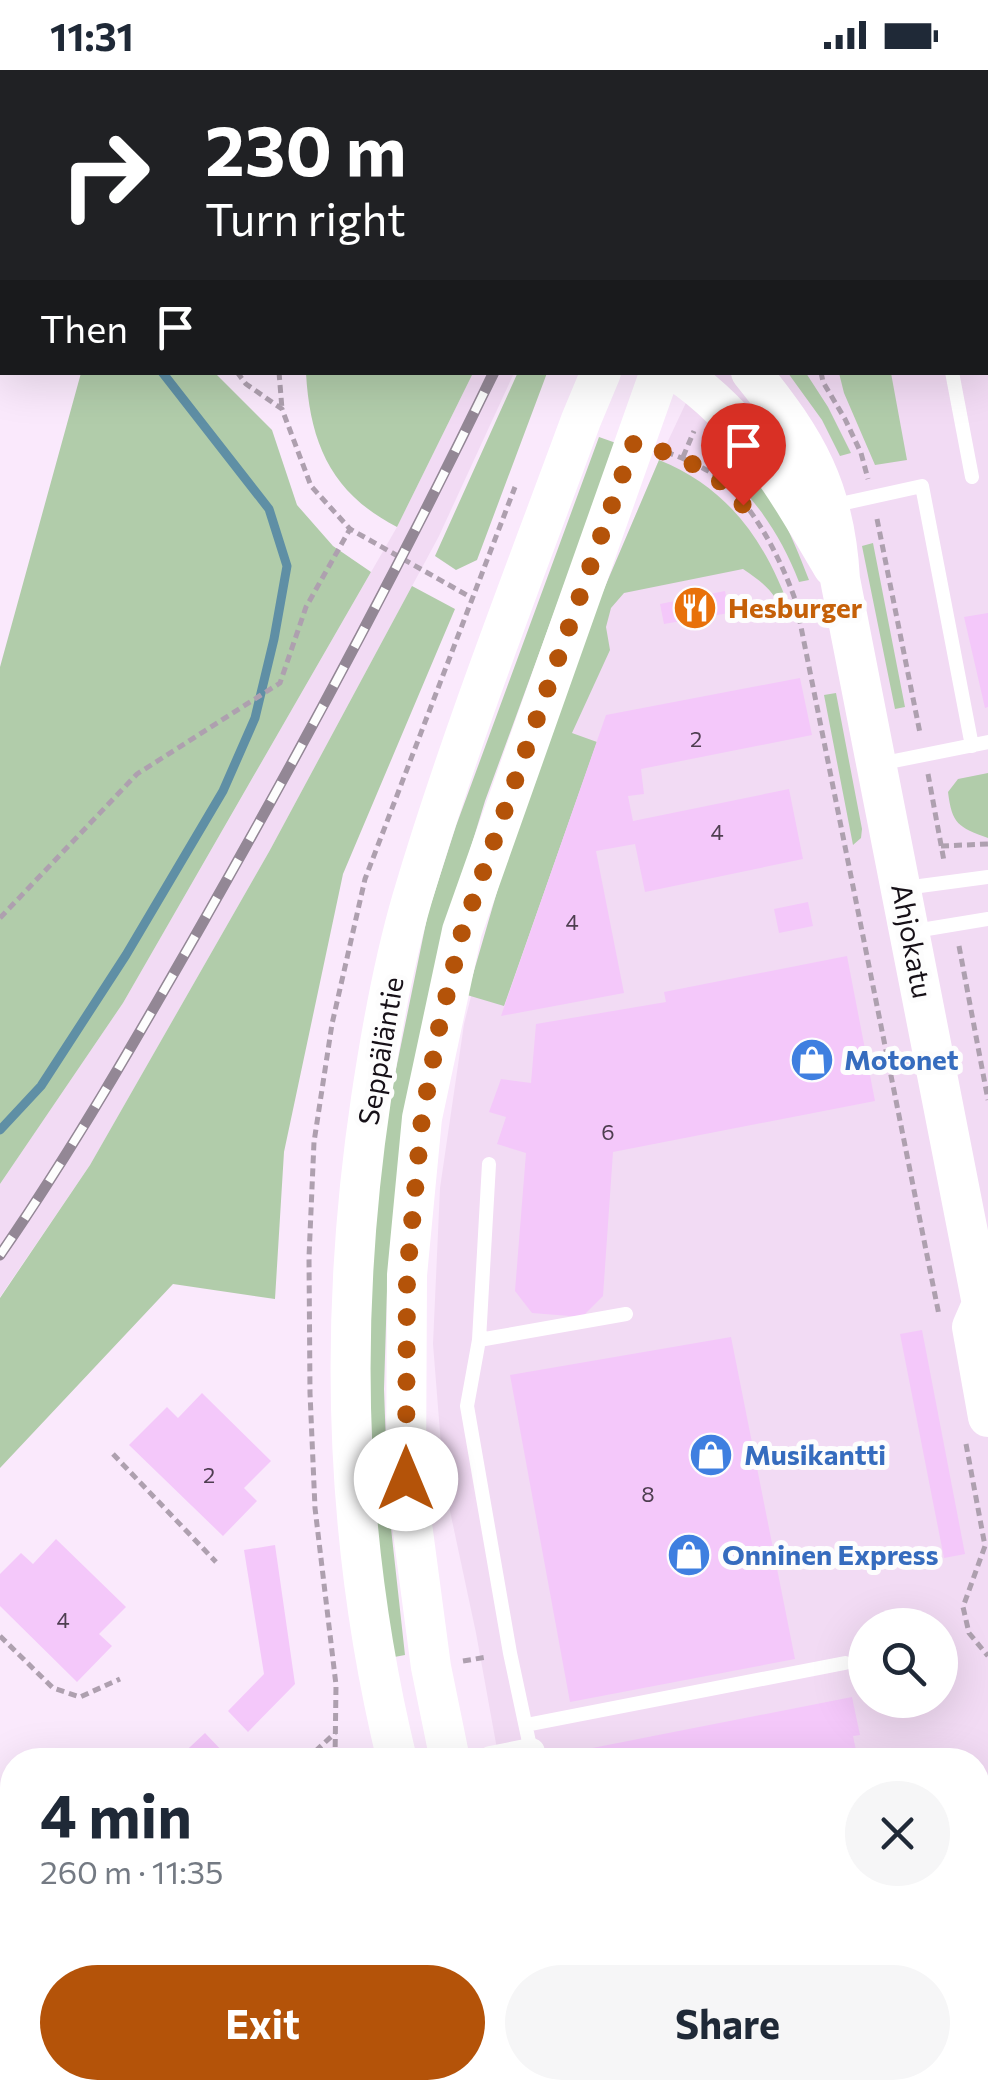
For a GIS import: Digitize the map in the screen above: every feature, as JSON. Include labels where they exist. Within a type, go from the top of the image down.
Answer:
[{"type":"main road","name":"Seppäläntie","points":[[394,1748],[367,1622],[348,1385],[352,1254],[362,1162],[382,1029],[412,901],[514,602],[600,375]]},
{"type":"main road","name":"Seppäläntie","points":[[448,1748],[431,1667],[406,1479],[407,1275],[422,1118],[462,932],[659,375]]},
{"type":"main road","name":"Ahjokatu","points":[[680,375],[746,433],[791,497],[840,579]]},
{"type":"main road","name":"Ahjokatu","points":[[754,375],[795,431],[820,476],[838,534],[840,579],[985,1308],[972,1327],[976,1428]]},
{"type":"lane","points":[[953,375],[972,477]]},
{"type":"lane","points":[[831,506],[922,486],[972,746]]},
{"type":"lane","points":[[878,764],[988,742]]},
{"type":"lane","points":[[901,889],[988,877]]},
{"type":"lane","points":[[909,932],[988,919]]},
{"type":"lane","points":[[489,1164],[479,1340],[467,1406],[506,1634],[530,1746],[845,1662]]},
{"type":"lane","points":[[479,1340],[626,1314]]},
{"type":"path","points":[[239,375],[282,409]]},
{"type":"path","points":[[279,375],[282,409],[310,486],[350,529],[472,598]]},
{"type":"path","points":[[818,375],[822,382]]},
{"type":"path","points":[[634,442],[683,458],[728,484],[758,526],[786,575],[796,602],[942,1330]]},
{"type":"path","points":[[0,918],[138,774],[280,683],[306,607],[350,529]]},
{"type":"path","points":[[941,846],[988,844]]},
{"type":"path","points":[[976,1428],[979,1511],[985,1546],[963,1607],[969,1634],[988,1656]]},
{"type":"path","points":[[113,1454],[216,1562]]},
{"type":"path","points":[[979,1511],[988,1509]]},
{"type":"path","points":[[0,1636],[52,1688],[80,1696],[120,1679]]},
{"type":"path","points":[[319,1748],[335,1733]]},
{"type":"shaded area","points":[[472,375],[513,375],[439,536],[270,850],[90,1165],[0,1297],[0,1184],[123,1003],[397,527]]},
{"type":"shaded area","points":[[699,375],[988,375],[988,1748],[497,1748],[444,1483],[433,1344],[440,1188],[464,1024],[544,730]]},
{"type":"green space","points":[[80,375],[217,375],[272,430],[297,505],[333,546],[371,572],[123,1003],[0,1184],[0,667]]},
{"type":"green space","points":[[306,375],[472,375],[397,527],[374,513],[340,482],[319,444]]},
{"type":"green space","points":[[517,375],[546,375],[477,560],[456,570],[435,556]]},
{"type":"green space","points":[[789,375],[807,375],[851,453],[840,456],[822,420]]},
{"type":"green space","points":[[840,375],[891,375],[907,460],[875,465]]},
{"type":"green space","points":[[710,433],[729,447],[759,480],[782,517],[809,580],[799,582],[761,512],[705,454]]},
{"type":"green space","points":[[599,437],[616,443],[485,801],[447,925],[400,1159],[387,1291],[384,1389],[388,1501],[405,1655],[389,1658],[372,1504],[367,1345],[379,1170],[394,1079],[428,913],[456,826]]},
{"type":"green space","points":[[659,460],[707,486],[743,522],[771,565],[792,615],[785,618],[769,590],[743,569],[624,593],[611,608],[606,627],[610,650],[572,733],[597,742],[504,1006],[467,995],[544,730]]},
{"type":"green space","points":[[873,543],[905,707],[895,709],[862,546]]},
{"type":"green space","points":[[412,586],[455,609],[343,874],[284,1152],[275,1299],[173,1284],[0,1468],[0,1298],[90,1165],[270,850]]},
{"type":"green space","points":[[836,693],[862,829],[861,838],[853,845],[824,695]]},
{"type":"green space","points":[[988,773],[988,838],[958,823],[948,792],[958,779]]},
{"type":"building","name":"Hesburger","points":[[725,591],[729,613],[664,624],[660,604]]},
{"type":"building","points":[[988,613],[988,707],[985,708],[964,617]]},
{"type":"building","points":[[800,678],[812,735],[641,769],[644,794],[628,796],[633,821],[789,789],[803,859],[645,892],[635,844],[596,851],[624,993],[501,1016],[606,715]]},
{"type":"building","points":[[808,902],[813,926],[779,933],[774,909]]},
{"type":"building","points":[[847,956],[875,1101],[613,1152],[603,1296],[582,1317],[532,1313],[515,1291],[526,1153],[497,1144],[506,1117],[489,1112],[501,1079],[531,1083],[536,1024],[666,1002],[664,992]]},
{"type":"building","points":[[922,1330],[965,1554],[944,1558],[900,1334]]},
{"type":"building","points":[[731,1337],[795,1659],[570,1702],[510,1375]]},
{"type":"building","points":[[202,1393],[271,1461],[244,1488],[257,1501],[223,1536],[129,1445],[167,1407],[178,1418]]},
{"type":"building","points":[[56,1539],[126,1607],[99,1634],[112,1646],[77,1682],[0,1606],[0,1574],[21,1553],[33,1564]]},
{"type":"building","points":[[275,1545],[295,1684],[248,1732],[228,1711],[264,1674],[244,1550]]},
{"type":"building","points":[[848,1698],[848,1718],[856,1718],[860,1735],[853,1736],[856,1748],[592,1748]]},
{"type":"building","points":[[205,1733],[219,1748],[189,1748]]},
{"type":"waterway","points":[[0,1130],[41,1086],[126,955],[223,791],[255,718],[274,639],[287,566],[269,509],[164,375]]},
{"type":"railway","points":[[0,1255],[104,1092],[240,856],[389,582],[492,375]]},
{"type":"place","name":"Hesburger","points":[[695,608]]},
{"type":"place","name":"Motonet","points":[[812,1060]]},
{"type":"place","name":"Musikantti","points":[[711,1455]]},
{"type":"place","name":"Onninen Express","points":[[689,1555]]},
{"type":"route","points":[[406,1479],[407,1275],[422,1118],[462,932],[634,442],[683,458],[728,484],[743,505]]}]
